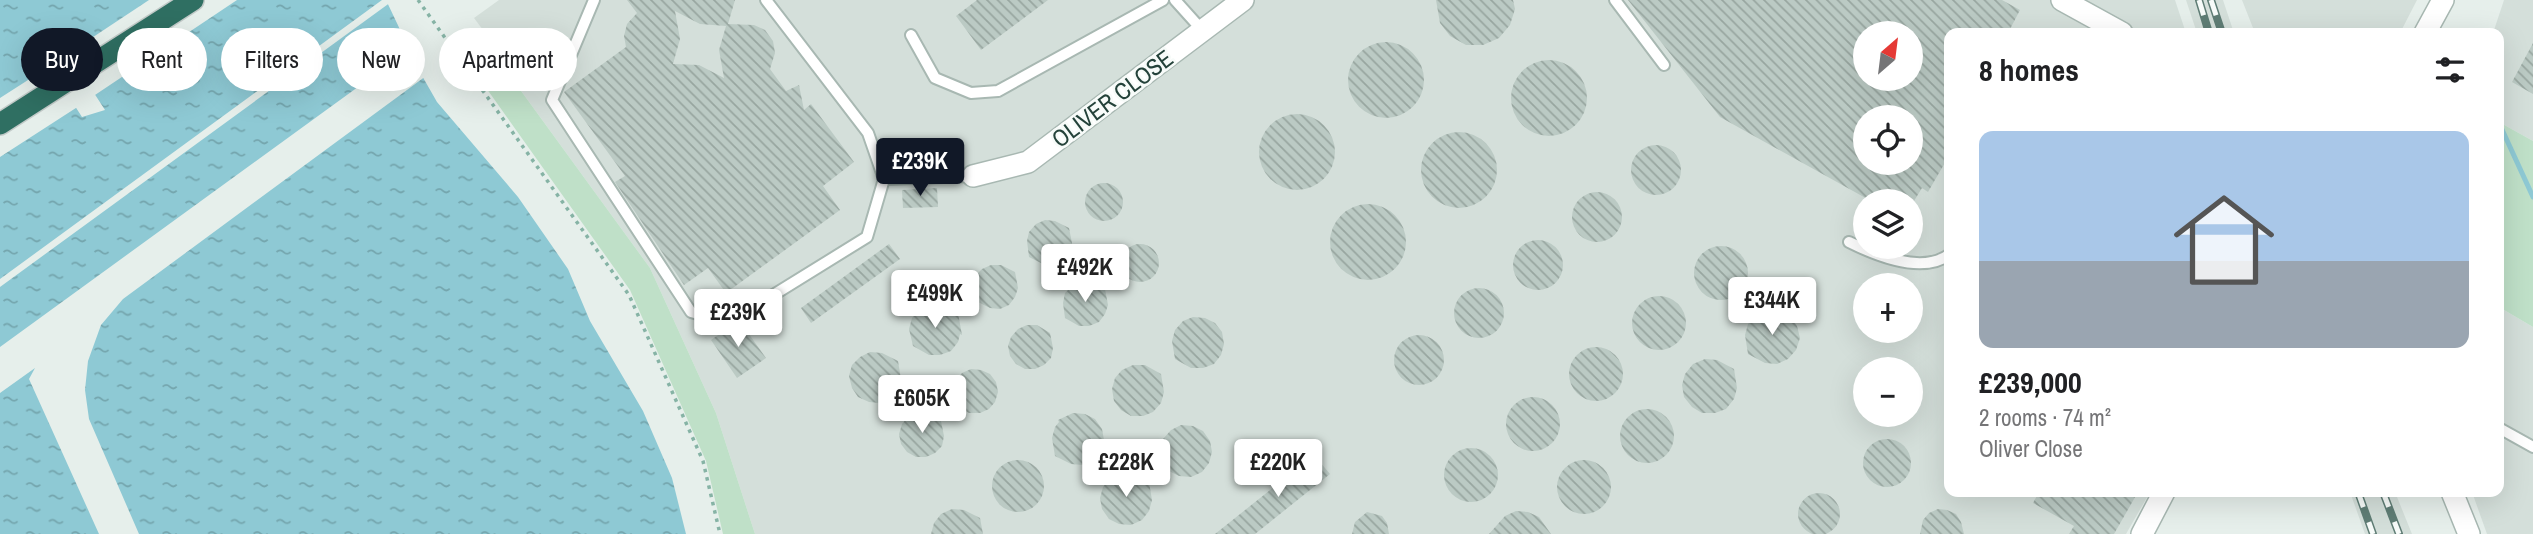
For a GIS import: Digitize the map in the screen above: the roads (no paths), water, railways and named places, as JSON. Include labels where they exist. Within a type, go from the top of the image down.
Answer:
[{"type":"highway","points":[[0,124],[193,0]]},
{"type":"street","name":"OLIVER CLOSE","points":[[972,176],[1028,162],[1243,0]]},
{"type":"street","points":[[2062,0],[2113,28]]},
{"type":"street","points":[[2428,28],[2443,0]]},
{"type":"street","points":[[2142,534],[2161,497]]},
{"type":"street","points":[[2454,497],[2469,534]]},
{"type":"lane","points":[[594,0],[552,100],[691,312],[712,318],[741,315],[867,237],[884,179],[868,133],[766,0]]},
{"type":"lane","points":[[911,36],[934,78],[971,93],[998,91],[1164,0]]},
{"type":"lane","points":[[1175,0],[1202,30]]},
{"type":"lane","points":[[1615,0],[1664,65]]},
{"type":"lane","points":[[884,179],[972,176]]},
{"type":"lane","points":[[1849,242],[1882,258],[1921,262],[1944,258]]},
{"type":"lane","points":[[2504,431],[2533,446]]},
{"type":"water","points":[[0,0],[386,0],[399,28],[337,28],[337,91],[425,91],[425,81],[437,102],[518,197],[568,269],[590,321],[643,411],[672,478],[686,534],[0,534]]},
{"type":"waterway","points":[[2504,134],[2533,197]]},
{"type":"railway","points":[[2199,0],[2207,28]]},
{"type":"railway","points":[[2211,0],[2220,28]]},
{"type":"railway","points":[[2360,497],[2373,534]]},
{"type":"railway","points":[[2385,497],[2399,534]]}]
